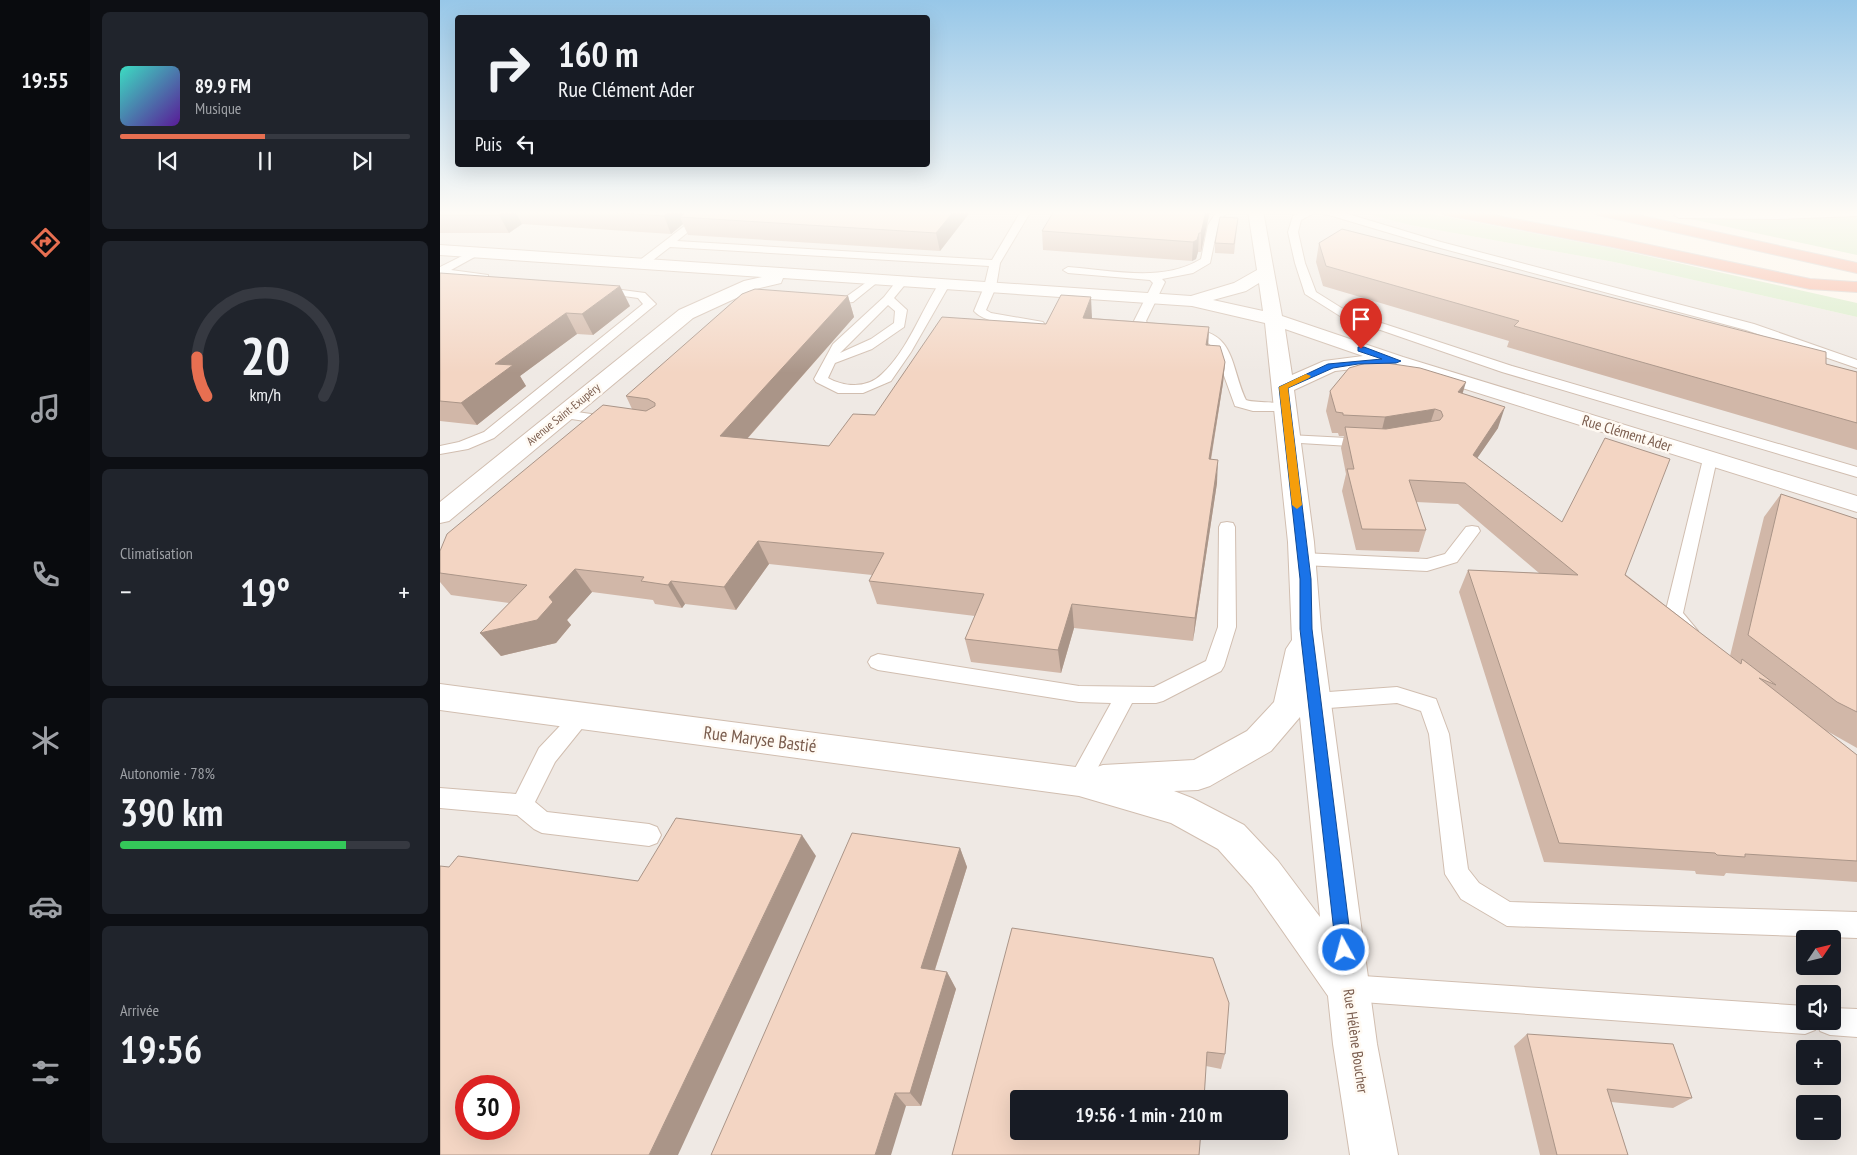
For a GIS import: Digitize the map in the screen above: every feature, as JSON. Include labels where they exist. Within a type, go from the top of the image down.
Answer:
[{"type":"highway","points":[[1720,265],[1810,284],[1855,288]]},
{"type":"highway","points":[[1766,265],[1855,288]]},
{"type":"highway","points":[[1843,265],[1857,268]]},
{"type":"street","points":[[667,265],[1192,301],[1240,287],[1267,271]]},
{"type":"street","name":"Rue Hélène Boucher","points":[[1266,265],[1290,439],[1303,559],[1306,629],[1348,988],[1355,1044],[1374,1155]]},
{"type":"street","name":"Avenue Saint-Exupéry","points":[[676,266],[693,276],[697,289],[686,314]]},
{"type":"street","name":"Avenue Saint-Exupéry","points":[[440,514],[686,314],[750,285],[796,274]]},
{"type":"street","name":"Rue Clément Ader","points":[[1192,301],[1273,319],[1396,361],[1857,504]]},
{"type":"street","name":"Rue Clément Ader","points":[[1285,397],[1331,365],[1396,361]]},
{"type":"street","name":"Rue Maryse Bastié","points":[[1079,781],[1198,775],[1259,741],[1289,708],[1306,629]]},
{"type":"street","name":"Rue Maryse Bastié","points":[[440,697],[1079,781],[1179,809],[1231,837],[1265,874],[1348,988]]},
{"type":"lane","points":[[440,271],[454,265]]},
{"type":"lane","points":[[995,265],[990,287],[980,311],[986,316],[1039,325]]},
{"type":"lane","points":[[1068,270],[1153,277],[1189,271],[1199,265]]},
{"type":"lane","points":[[1301,265],[1311,294],[1344,314],[1395,333],[1507,369],[1857,472]]},
{"type":"lane","points":[[1516,265],[1750,327],[1857,364]]},
{"type":"lane","points":[[440,271],[499,279]]},
{"type":"lane","points":[[1153,277],[1159,282],[1150,297],[1140,321],[1144,327],[1206,335],[1217,342],[1226,358],[1234,393],[1240,403],[1253,407],[1285,397]]},
{"type":"lane","points":[[812,300],[829,302],[849,300],[875,279]]},
{"type":"lane","points":[[902,281],[888,299],[837,347],[821,379],[838,389],[863,389],[886,378],[905,352],[944,284]]},
{"type":"lane","points":[[440,450],[463,446],[489,434],[650,304],[641,295],[588,289]]},
{"type":"lane","points":[[830,361],[858,353],[884,337],[900,324],[901,310],[888,299]]},
{"type":"lane","points":[[563,414],[590,424],[630,423]]},
{"type":"lane","points":[[1290,439],[1380,444]]},
{"type":"lane","points":[[1704,648],[1674,614],[1710,459]]},
{"type":"lane","points":[[878,662],[1079,694],[1156,695],[1214,666],[1227,627],[1227,527]]},
{"type":"lane","points":[[1303,559],[1427,565],[1451,558],[1472,531]]},
{"type":"lane","points":[[1079,781],[1126,695]]},
{"type":"lane","points":[[1314,701],[1397,696],[1429,705],[1439,734],[1457,874],[1470,891],[1507,914],[1857,925]]},
{"type":"lane","points":[[522,805],[547,755],[582,716]]},
{"type":"lane","points":[[440,798],[522,805],[542,822],[649,834]]},
{"type":"lane","points":[[1348,988],[1796,1019]]},
{"type":"lane","points":[[1841,1022],[1857,1023]]},
{"type":"shaded area","points":[[440,265],[1627,265],[1857,317],[1857,1155],[440,1155]]},
{"type":"green space","points":[[1627,265],[1687,265],[1857,303],[1857,317]]},
{"type":"building","points":[[1483,265],[1826,352],[1826,364],[1857,372],[1857,423],[1514,326],[1519,321],[1326,266]]},
{"type":"building","points":[[440,273],[620,286],[582,314],[566,313],[495,364],[513,365],[461,403],[440,401]]},
{"type":"building","points":[[755,289],[848,296],[720,436],[829,446],[853,414],[875,415],[942,317],[1046,324],[1061,295],[1091,297],[1083,318],[1209,327],[1206,345],[1220,346],[1225,362],[1209,459],[1218,460],[1195,618],[1072,604],[1058,650],[965,639],[984,594],[869,581],[884,553],[758,541],[724,587],[671,581],[668,585],[641,581],[644,577],[575,569],[549,597],[553,602],[537,620],[480,633],[527,585],[440,573],[440,551],[447,534],[603,405],[646,411],[655,406],[655,403],[648,399],[626,396],[742,294]]},
{"type":"building","points":[[1373,361],[1420,368],[1466,382],[1458,392],[1505,407],[1473,455],[1562,522],[1605,438],[1670,459],[1625,575],[1741,664],[1742,659],[1776,685],[1759,678],[1857,755],[1857,861],[1745,854],[1745,857],[1717,855],[1715,853],[1559,843],[1468,570],[1578,575],[1465,483],[1409,480],[1426,530],[1362,529],[1347,469],[1354,469],[1345,427],[1386,429],[1440,420],[1443,416],[1441,411],[1435,409],[1385,417],[1343,415],[1343,413],[1336,412],[1330,391],[1349,368]]},
{"type":"building","points":[[1781,494],[1857,519],[1857,712],[1837,702],[1748,635]]},
{"type":"building","points":[[676,818],[802,835],[649,1155],[440,1155],[440,866],[449,867],[458,856],[638,881]]},
{"type":"building","points":[[852,833],[960,848],[921,968],[947,972],[910,1093],[895,1093],[875,1155],[711,1155]]},
{"type":"building","points":[[1012,928],[1213,958],[1229,1003],[1225,1054],[1207,1052],[1205,1090],[1010,1090],[1010,1140],[1200,1140],[1199,1155],[952,1155]]},
{"type":"building","points":[[1527,1034],[1673,1044],[1692,1098],[1607,1089],[1628,1155],[1557,1155]]},
{"type":"slow traffic","points":[[1297,505],[1283,387],[1306,376]]},
{"type":"route","points":[[1344,950],[1306,629],[1306,579],[1283,387],[1331,365],[1396,361],[1361,349]]}]
